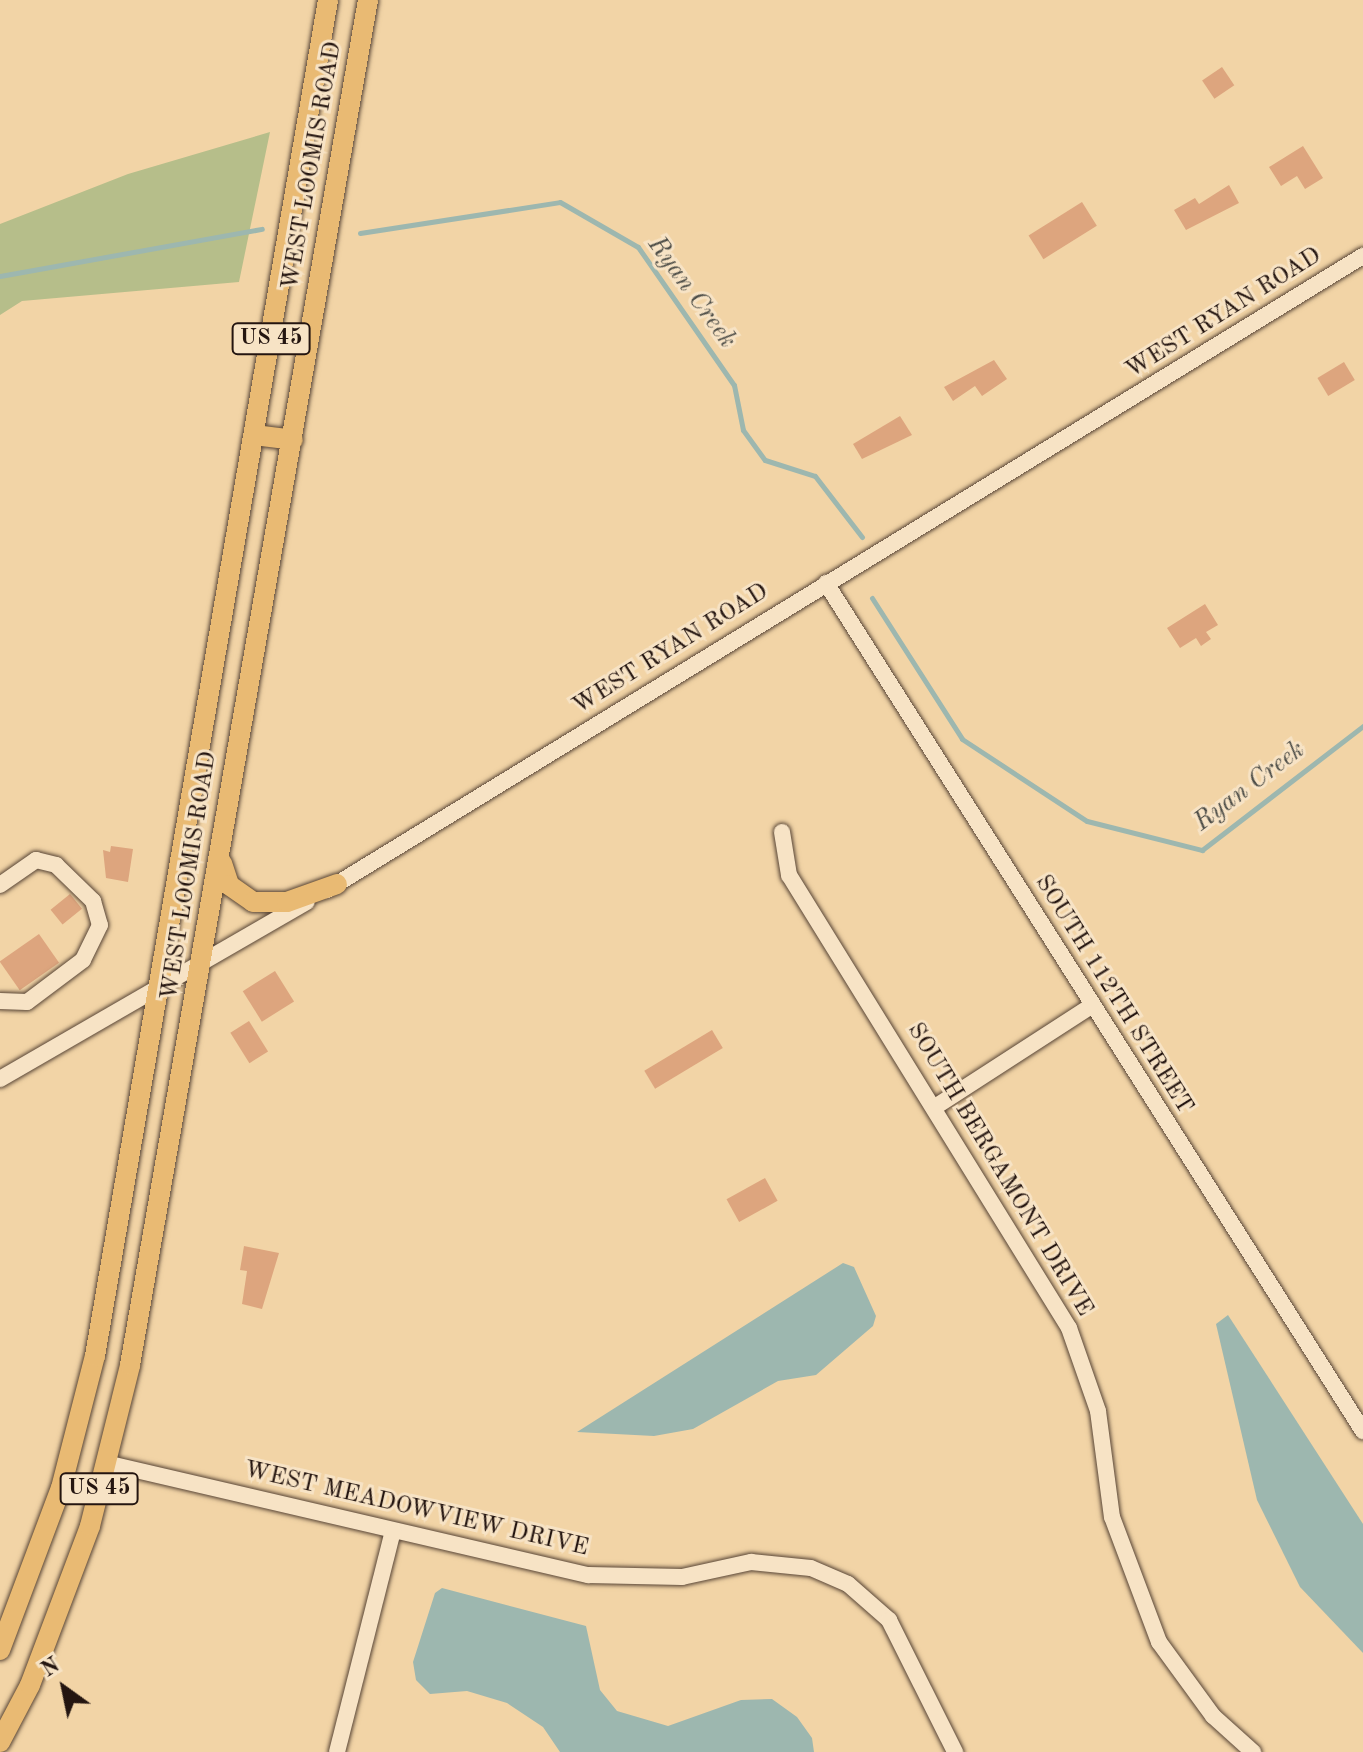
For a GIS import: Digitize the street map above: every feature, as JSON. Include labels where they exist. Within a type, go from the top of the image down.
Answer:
[{"type":"main road","name":"WEST LOOMIS ROAD","points":[[0,1650],[61,1488],[101,1322],[328,0]]},
{"type":"main road","name":"WEST LOOMIS ROAD","points":[[0,1742],[30,1685],[90,1526],[137,1327],[204,961],[368,0]]},
{"type":"main road","points":[[254,435],[293,440]]},
{"type":"main road","points":[[221,859],[229,885],[253,902],[287,902],[337,884]]},
{"type":"main road","points":[[101,1322],[137,1327]]},
{"type":"street","name":"WEST RYAN ROAD","points":[[0,1079],[337,884],[1363,256]]},
{"type":"street","name":"SOUTH 112TH STREET","points":[[826,583],[1091,1006],[1363,1431]]},
{"type":"street","name":"SOUTH BERGAMONT DRIVE","points":[[782,832],[789,875],[1069,1328],[1098,1411],[1112,1517],[1159,1642],[1213,1716],[1253,1752]]},
{"type":"street","points":[[0,885],[36,860],[56,865],[93,901],[100,925],[83,960],[27,1002],[1,999]]},
{"type":"street","points":[[935,1107],[1091,1006]]},
{"type":"street","name":"WEST MEADOWVIEW DRIVE","points":[[106,1463],[588,1575],[682,1577],[751,1562],[811,1568],[848,1584],[889,1620],[955,1752]]},
{"type":"street","points":[[337,1752],[393,1531]]},
{"type":"green space","points":[[270,132],[239,282],[22,301],[0,315],[0,224],[128,174]]},
{"type":"water","points":[[843,1263],[854,1267],[876,1316],[873,1326],[816,1375],[778,1381],[693,1429],[654,1436],[577,1432]]},
{"type":"water","points":[[1228,1315],[1363,1524],[1363,1653],[1300,1587],[1257,1500],[1216,1324]]},
{"type":"water","points":[[442,1588],[586,1626],[600,1690],[617,1711],[668,1726],[741,1700],[772,1699],[797,1717],[812,1738],[814,1752],[560,1752],[543,1727],[507,1703],[467,1691],[430,1694],[416,1680],[413,1662],[435,1593]]},
{"type":"building","points":[[1222,67],[1234,85],[1214,99],[1202,80]]},
{"type":"building","points":[[1303,146],[1323,178],[1305,189],[1297,176],[1281,186],[1269,167]]},
{"type":"building","points":[[1229,185],[1239,203],[1186,230],[1174,210],[1195,198],[1199,204]]},
{"type":"building","points":[[1082,202],[1097,226],[1043,259],[1029,235]]},
{"type":"building","points":[[994,360],[1007,379],[982,396],[975,386],[953,401],[944,387]]},
{"type":"building","points":[[1344,362],[1355,380],[1328,396],[1317,378]]},
{"type":"building","points":[[900,416],[912,435],[862,459],[853,444]]},
{"type":"building","points":[[1205,604],[1218,625],[1206,632],[1211,639],[1201,646],[1196,638],[1180,648],[1167,628]]},
{"type":"building","points":[[111,846],[133,849],[128,882],[106,878],[103,850],[110,852]]},
{"type":"building","points":[[70,894],[82,909],[63,924],[51,910]]},
{"type":"building","points":[[39,934],[59,963],[20,990],[0,961]]},
{"type":"building","points":[[275,971],[294,1002],[262,1022],[243,991]]},
{"type":"building","points":[[249,1021],[268,1052],[249,1063],[230,1033]]},
{"type":"building","points":[[712,1030],[723,1048],[655,1089],[644,1071]]},
{"type":"building","points":[[765,1178],[778,1201],[739,1222],[727,1199]]},
{"type":"building","points":[[244,1246],[279,1253],[262,1309],[242,1304],[247,1271],[240,1270]]},
{"type":"waterway","name":"Ryan Creek","points":[[360,233],[560,202],[638,247],[734,385],[743,430],[765,460],[815,476],[862,537]]},
{"type":"waterway","name":"Ryan Creek","points":[[0,276],[262,229]]},
{"type":"waterway","name":"Ryan Creek","points":[[872,598],[962,739],[1087,821],[1202,850],[1363,726]]}]
